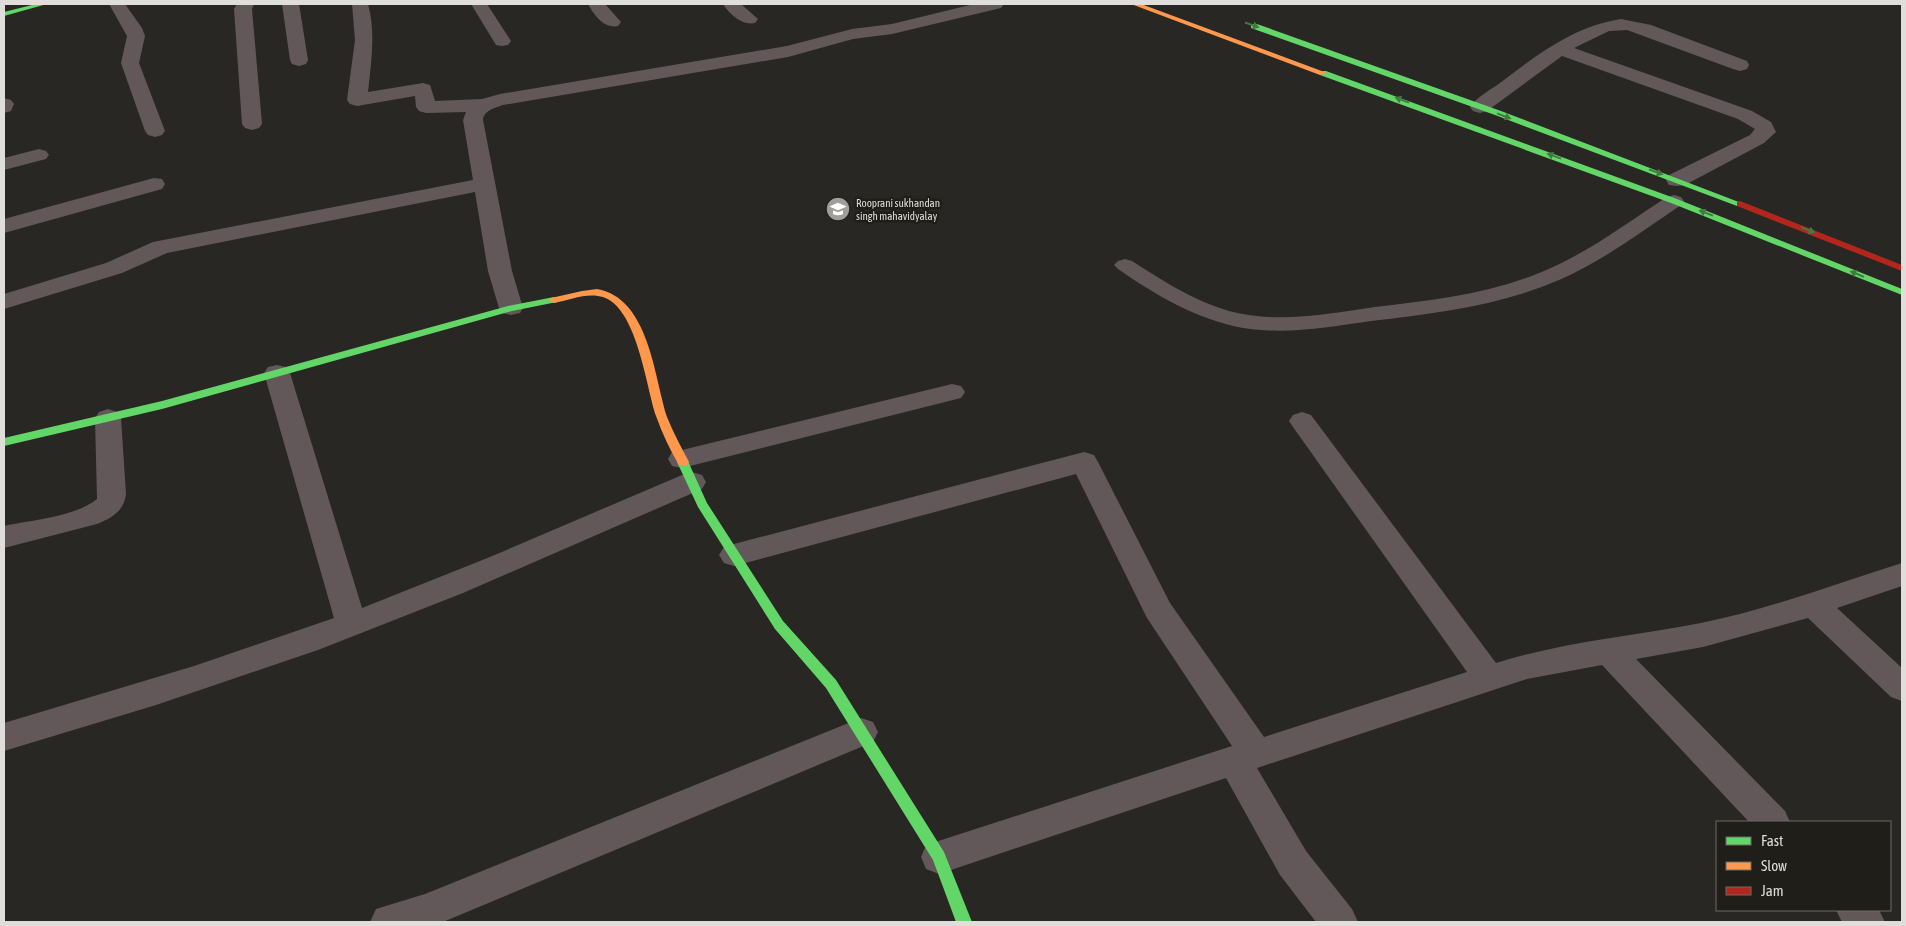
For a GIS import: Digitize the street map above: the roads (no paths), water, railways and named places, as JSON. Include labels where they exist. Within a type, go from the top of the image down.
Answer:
[{"type":"main road","points":[[4,14],[43,4]]},
{"type":"main road","points":[[1135,4],[1272,53],[1902,268]]},
{"type":"main road","points":[[1242,22],[1480,107],[1675,190],[1902,292]]},
{"type":"main road","points":[[1272,53],[1295,40]]},
{"type":"main road","points":[[4,442],[162,405],[511,308],[594,292],[610,296],[629,314],[650,364],[660,411],[702,504],[779,625],[831,684],[939,857],[964,922]]},
{"type":"street","points":[[117,4],[133,28],[136,36],[130,63],[155,132]]},
{"type":"street","points":[[245,4],[243,9],[252,124]]},
{"type":"street","points":[[290,4],[299,60]]},
{"type":"street","points":[[360,4],[365,24],[365,35],[357,100],[423,89],[426,108],[484,105],[542,92],[788,51],[852,34],[892,29],[995,4]]},
{"type":"street","points":[[479,4],[502,41]]},
{"type":"street","points":[[596,4],[612,22]]},
{"type":"street","points":[[731,4],[749,19]]},
{"type":"street","points":[[1480,107],[1560,48],[1591,32],[1619,24],[1646,30],[1740,65]]},
{"type":"street","points":[[1560,48],[1745,115],[1764,126],[1766,132],[1758,138],[1675,190]]},
{"type":"street","points":[[484,105],[474,114],[473,120],[500,270],[511,308]]},
{"type":"street","points":[[4,164],[39,155]]},
{"type":"street","points":[[4,226],[154,184]]},
{"type":"street","points":[[4,302],[114,268],[161,247],[484,184]]},
{"type":"street","points":[[277,373],[350,624]]},
{"type":"street","points":[[4,737],[145,697],[308,641],[480,573],[687,470],[952,392]]},
{"type":"street","points":[[4,537],[90,516],[104,509],[111,501],[108,418]]},
{"type":"street","points":[[1302,421],[1489,678]]},
{"type":"street","points":[[734,555],[1084,462],[1158,610],[1245,756],[1293,863],[1339,922]]},
{"type":"street","points":[[939,857],[1245,756],[1527,666],[1703,635],[1784,614],[1902,574]]},
{"type":"street","points":[[1813,604],[1902,688]]},
{"type":"street","points":[[1608,651],[1771,821]]},
{"type":"street","points":[[389,922],[427,911],[861,732]]},
{"type":"street","points":[[1856,911],[1866,922]]},
{"type":"lane","points":[[1125,265],[1161,290],[1203,310],[1258,324],[1301,325],[1482,299],[1510,292],[1558,273],[1590,256],[1675,190]]},
{"type":"place","name":"Rooprani sukhandan singh mahavidyalay","points":[[838,209]]}]
